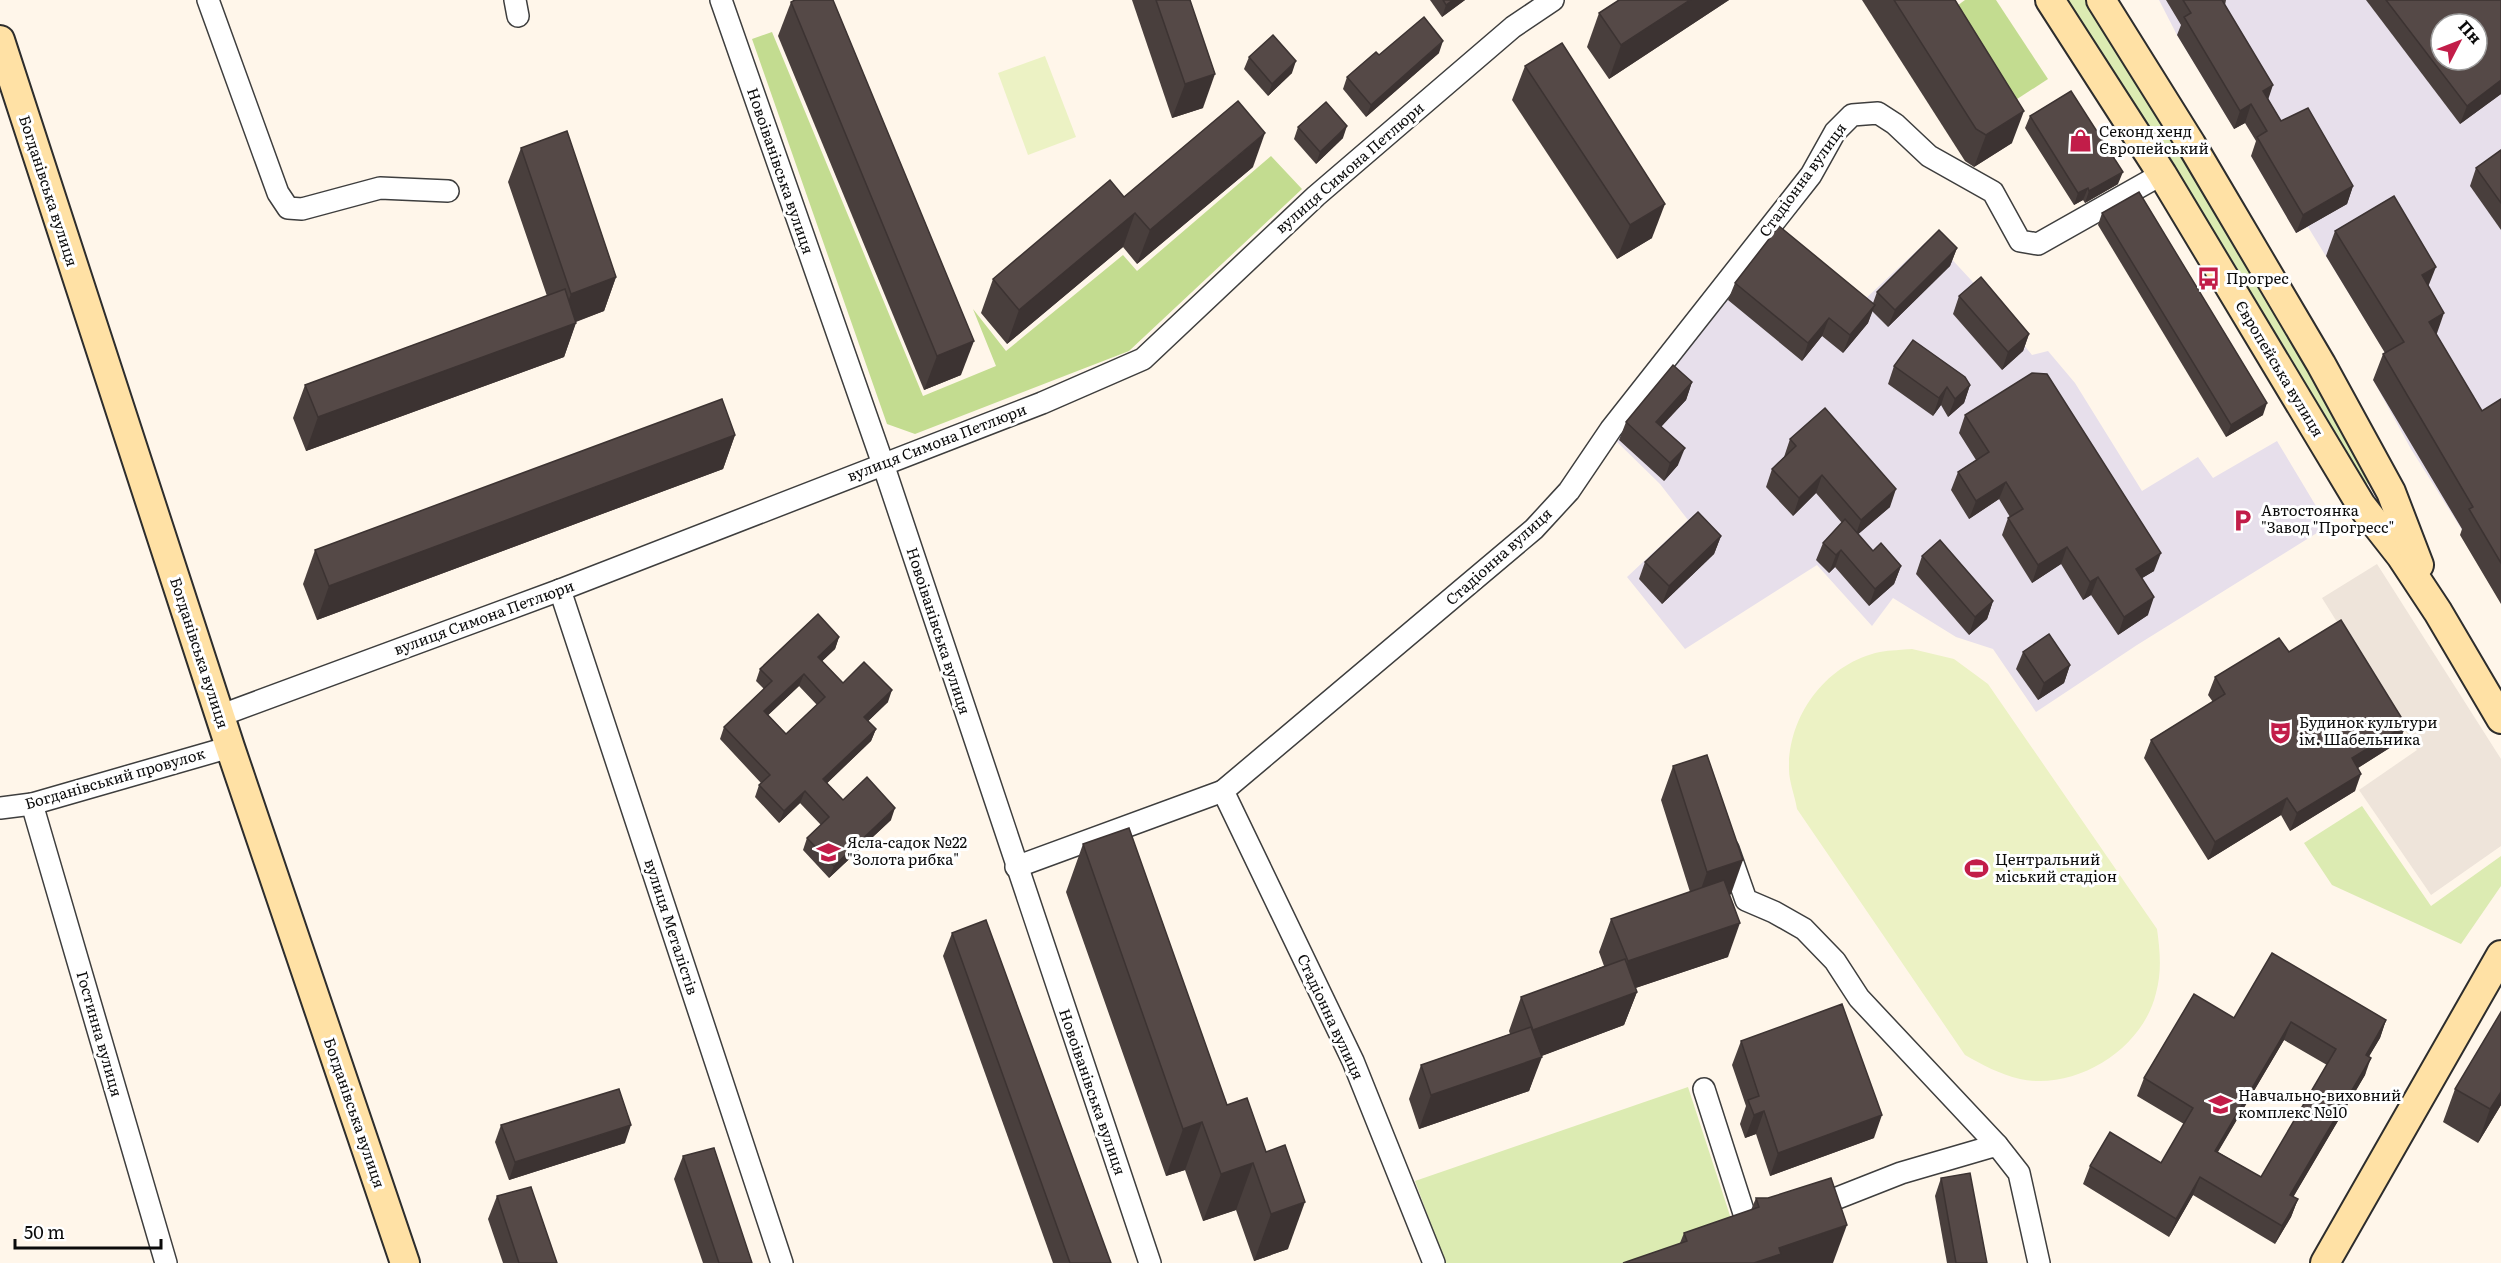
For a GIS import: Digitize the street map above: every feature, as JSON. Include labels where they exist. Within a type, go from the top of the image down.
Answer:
[{"type":"street","points":[[208,0],[278,193],[288,208],[302,209],[380,188],[448,191]]},
{"type":"street","name":"Новоіванівська вулиця","points":[[721,0],[883,464],[1150,1263]]},
{"type":"street","name":"вулиця Симона Петлюри","points":[[219,716],[560,590],[1042,403],[1143,359],[1316,196],[1513,27],[1552,0]]},
{"type":"street","name":"Європейська вулиця","points":[[2050,0],[2162,174],[2361,505],[2401,556],[2438,612],[2501,719]]},
{"type":"street","name":"Європейська вулиця","points":[[2101,0],[2191,144],[2321,364],[2391,492],[2438,612]]},
{"type":"street","name":"Богданівська вулиця","points":[[0,40],[219,716],[405,1263]]},
{"type":"street","name":"Стадіонна вулиця","points":[[1434,1263],[1353,1062],[1223,791],[1534,529],[1569,491],[1611,429],[1811,175],[1835,132],[1852,116],[1878,113],[1895,124],[1929,156],[1993,192],[2020,241],[2028,243],[2038,244],[2162,174]]},
{"type":"street","name":"вулиця Металістів","points":[[560,590],[782,1263]]},
{"type":"street","name":"Богданівський провулок","points":[[0,808],[32,804],[230,747]]},
{"type":"street","points":[[1016,867],[1223,791]]},
{"type":"street","name":"Гостинна вулиця","points":[[32,804],[166,1263]]},
{"type":"street","points":[[1723,833],[1746,900],[1804,929],[1834,961],[1858,998],[1997,1145],[2019,1173],[2039,1263]]},
{"type":"street","points":[[2325,1263],[2501,955]]},
{"type":"street","points":[[1704,1089],[1749,1229],[1901,1173],[1997,1145]]},
{"type":"shaded area","points":[[2159,0],[2501,0],[2501,507],[2462,530],[2411,449],[2373,380],[2392,364],[2308,227],[2296,233],[2251,156],[2260,147],[2245,123],[2234,129],[2177,35]]},
{"type":"shaded area","points":[[1773,232],[1861,303],[1928,240],[1934,240],[1971,280],[2032,355],[2048,351],[2075,383],[2142,491],[2198,457],[2213,478],[2277,441],[2328,526],[2137,645],[2036,712],[1993,649],[1956,637],[1893,598],[1872,626],[1817,565],[1685,649],[1627,577],[1688,520],[1660,484],[1612,437]]},
{"type":"shaded area","points":[[2377,564],[2501,759],[2501,846],[2431,895],[2359,790],[2417,750],[2322,598]]},
{"type":"green space","points":[[1965,0],[1996,0],[2048,79],[2011,103],[1950,11]]},
{"type":"green space","points":[[2062,0],[2089,0],[2376,478],[2364,486]]},
{"type":"green space","points":[[772,32],[923,396],[996,366],[973,309],[1006,351],[1123,255],[1137,271],[1271,156],[1302,189],[1129,351],[915,434],[887,424],[752,39]]},
{"type":"green space","points":[[1045,56],[1076,137],[1028,155],[998,73]]},
{"type":"green space","name":"Центральний міський стадіон","points":[[1912,649],[1954,659],[1988,684],[2157,929],[2160,969],[2156,993],[2149,1013],[2137,1032],[2122,1048],[2104,1062],[2084,1072],[2041,1081],[2020,1079],[1998,1072],[1965,1055],[1797,809],[1789,774],[1790,749],[1795,729],[1814,694],[1843,667],[1861,658],[1880,652]]},
{"type":"green space","points":[[2362,806],[2431,906],[2501,856],[2501,886],[2461,944],[2332,885],[2304,843]]},
{"type":"green space","points":[[1688,1087],[1736,1234],[1658,1263],[1445,1263],[1415,1181]]},
{"type":"building","points":[[795,0],[833,0],[974,341],[937,356],[791,2]]},
{"type":"building","points":[[1156,0],[1190,0],[1215,74],[1185,84]]},
{"type":"building","points":[[1443,0],[1453,0],[1446,5]]},
{"type":"building","points":[[1619,0],[1690,0],[1621,45],[1599,13]]},
{"type":"building","points":[[1894,0],[1955,0],[2024,111],[1986,135],[1976,129]]},
{"type":"building","points":[[2183,0],[2222,0],[2273,85],[2263,91],[2281,121],[2308,108],[2353,186],[2303,215],[2257,137],[2267,131],[2251,104],[2240,111],[2184,17],[2191,13]]},
{"type":"building","points":[[2386,0],[2501,0],[2501,80],[2467,106],[2441,72],[2489,72],[2489,12],[2429,12],[2429,56]]},
{"type":"building","points":[[1424,17],[1443,41],[1371,105],[1347,77],[1376,52],[1379,55]]},
{"type":"building","points":[[1273,35],[1296,61],[1272,84],[1249,57]]},
{"type":"building","points":[[1562,43],[1665,204],[1630,225],[1525,66]]},
{"type":"building","points":[[2071,91],[2123,172],[2089,191],[2088,188],[2078,193],[2030,116]]},
{"type":"building","points":[[1238,101],[1265,133],[1150,230],[1135,213],[1019,310],[993,279],[1110,180],[1124,197]]},
{"type":"building","points":[[1326,102],[1347,126],[1320,152],[1298,127]]},
{"type":"building","points":[[567,131],[616,277],[571,294],[521,148]]},
{"type":"building","points":[[2501,150],[2501,203],[2476,168]]},
{"type":"building","points":[[2139,192],[2267,403],[2231,425],[2102,213]]},
{"type":"building","points":[[2394,196],[2436,267],[2422,275],[2444,313],[2429,322],[2482,411],[2501,399],[2501,563],[2469,509],[2473,507],[2383,354],[2404,342],[2335,231]]},
{"type":"building","points":[[1779,226],[1875,305],[1850,335],[1829,318],[1808,343],[1735,283]]},
{"type":"building","points":[[1939,230],[1957,248],[1895,310],[1877,292]]},
{"type":"building","points":[[1981,277],[2029,334],[2008,352],[1959,296]]},
{"type":"building","points":[[565,289],[576,323],[318,417],[305,385]]},
{"type":"building","points":[[1913,340],[1965,377],[1970,385],[1955,399],[1947,387],[1939,398],[1894,366]]},
{"type":"building","points":[[1673,365],[1692,382],[1656,422],[1685,448],[1670,463],[1626,422]]},
{"type":"building","points":[[2032,373],[2047,374],[2161,553],[2136,569],[2154,597],[2124,617],[2098,577],[2090,582],[2067,547],[2038,565],[2008,518],[2023,509],[2006,482],[1976,501],[1958,472],[1989,452],[1965,415]]},
{"type":"building","points":[[722,399],[735,435],[329,586],[315,550]]},
{"type":"building","points":[[1825,408],[1896,489],[1861,520],[1822,475],[1799,498],[1772,469],[1796,446],[1790,439]]},
{"type":"building","points":[[1698,512],[1721,536],[1669,586],[1645,562]]},
{"type":"building","points":[[1845,519],[1873,551],[1881,543],[1901,566],[1875,589],[1841,550],[1836,555],[1823,543]]},
{"type":"building","points":[[1940,540],[1993,601],[1975,617],[1922,556]]},
{"type":"building","points":[[818,614],[839,637],[818,657],[843,683],[864,662],[892,690],[864,717],[876,729],[823,779],[843,800],[867,777],[895,808],[834,866],[807,838],[829,817],[805,791],[784,811],[759,785],[770,775],[724,727],[772,681],[760,669]],"holes":[[[804,674],[825,697],[786,734],[764,711]]]},
{"type":"building","name":"Будинок культури ім. Шабельника","points":[[2341,620],[2406,725],[2352,758],[2361,774],[2297,813],[2287,798],[2215,842],[2151,740],[2225,694],[2215,677],[2279,638],[2289,652]]},
{"type":"building","points":[[2049,634],[2070,665],[2044,683],[2023,652]]},
{"type":"building","points":[[1707,755],[1743,860],[1707,872],[1673,766]]},
{"type":"building","points":[[1129,828],[1227,1105],[1247,1098],[1266,1152],[1285,1145],[1305,1202],[1271,1214],[1253,1163],[1221,1174],[1202,1122],[1183,1129],[1083,844]]},
{"type":"building","points":[[1724,880],[1740,923],[1628,961],[1611,919]]},
{"type":"building","points":[[986,920],[1111,1263],[1070,1263],[952,933]]},
{"type":"building","points":[[2272,953],[2386,1020],[2366,1055],[2371,1058],[2290,1195],[2298,1199],[2282,1226],[2200,1177],[2176,1219],[2090,1166],[2110,1132],[2161,1163],[2193,1108],[2144,1078],[2194,994],[2234,1018]],"holes":[[[2291,1022],[2336,1049],[2261,1177],[2215,1151]]]},
{"type":"building","points":[[1625,959],[1637,992],[1533,1030],[1521,997]]},
{"type":"building","points":[[1842,1004],[1882,1115],[1778,1153],[1764,1111],[1754,1115],[1748,1100],[1759,1096],[1741,1041]]},
{"type":"building","points":[[2501,1012],[2501,1092],[2490,1109],[2455,1089]]},
{"type":"building","points":[[1531,1027],[1542,1057],[1431,1095],[1421,1065]]},
{"type":"building","points":[[619,1089],[631,1125],[515,1162],[501,1125]]},
{"type":"building","points":[[714,1148],[752,1263],[719,1263],[683,1156]]},
{"type":"building","points":[[1970,1173],[1987,1263],[1956,1263],[1941,1178]]},
{"type":"building","points":[[1831,1178],[1847,1225],[1779,1248],[1781,1254],[1754,1263],[1623,1263],[1687,1241],[1684,1233],[1759,1207],[1756,1198],[1768,1198]]},
{"type":"building","points":[[531,1187],[557,1263],[519,1263],[497,1196]]},
{"type":"place","name":"Секонд хенд Європейський","points":[[2081,141]]},
{"type":"place","name":"Прогрес","points":[[2208,279]]},
{"type":"place","name":"Автостоянка \"Завод \"Прогресс\"","points":[[2243,520]]},
{"type":"place","name":"Будинок культури ім. Шабельника","points":[[2281,732]]},
{"type":"place","name":"Ясла-садок №22 \"Золота рибка\"","points":[[829,852]]},
{"type":"place","name":"Центральний міський стадіон","points":[[1977,869]]},
{"type":"place","name":"Навчально-виховний комплекс №10","points":[[2220,1105]]}]
